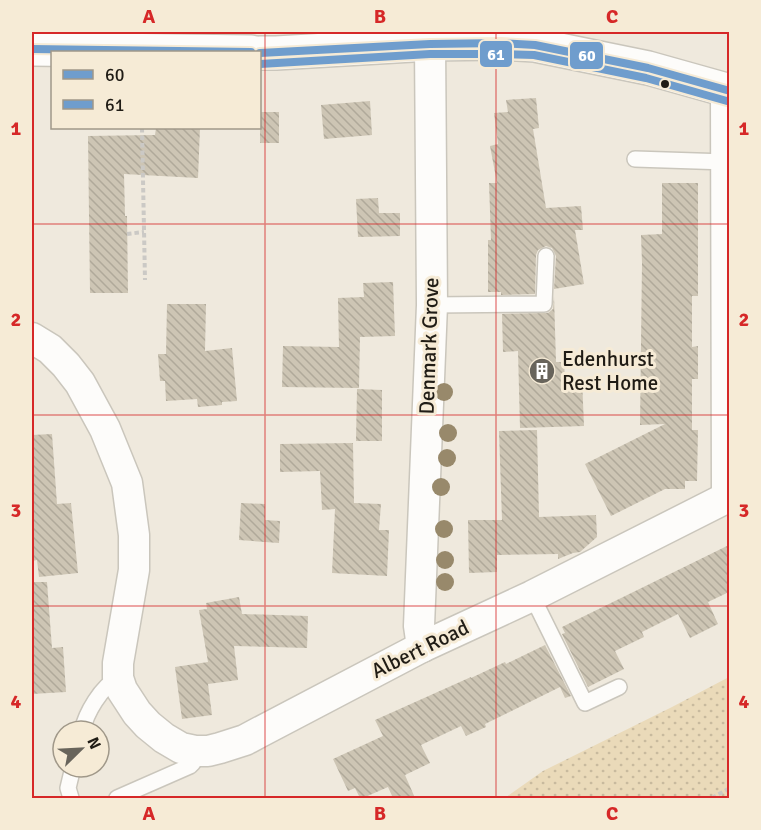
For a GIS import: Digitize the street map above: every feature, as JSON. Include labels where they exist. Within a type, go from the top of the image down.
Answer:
[{"type":"main road","points":[[261,53],[430,44],[534,45],[648,68],[728,91]]},
{"type":"main road","points":[[32,49],[112,51]]},
{"type":"street","name":"Denmark Grove","points":[[422,646],[419,626],[432,305],[430,44]]},
{"type":"street","points":[[728,91],[728,496]]},
{"type":"street","points":[[32,338],[50,349],[66,364],[80,383],[105,429],[127,483],[134,535],[134,570],[118,663],[118,678],[122,690],[148,725],[181,748],[195,751]]},
{"type":"street","name":"Albert Road","points":[[195,751],[208,752],[245,740],[422,646],[532,596],[728,496]]},
{"type":"lane","points":[[635,159],[727,162]]},
{"type":"lane","points":[[432,305],[544,304],[546,255]]},
{"type":"lane","points":[[532,596],[585,703],[619,687]]},
{"type":"lane","points":[[85,719],[106,688],[118,678]]},
{"type":"lane","points":[[117,798],[190,766],[193,763],[195,751]]},
{"type":"lane","points":[[70,779],[68,788],[72,798]]},
{"type":"path","points":[[142,129],[145,280]]},
{"type":"path","points":[[127,234],[144,232]]},
{"type":"path","points":[[712,798],[729,788]]},
{"type":"shaded area","points":[[729,677],[729,798],[505,798],[543,771]]},
{"type":"building","points":[[536,98],[539,128],[533,129],[546,208],[581,206],[583,230],[575,230],[584,284],[554,289],[556,256],[552,248],[546,246],[538,250],[536,255],[535,294],[501,295],[501,292],[488,292],[488,240],[491,240],[489,183],[497,183],[490,146],[498,144],[494,113],[508,112],[506,100]]},
{"type":"building","points":[[370,101],[372,135],[324,139],[321,105]]},
{"type":"building","points":[[261,112],[279,112],[279,143],[260,143]]},
{"type":"building","points":[[156,129],[200,129],[198,178],[124,174],[128,293],[90,293],[88,136],[155,135]]},
{"type":"building","points":[[662,183],[698,183],[698,296],[692,296],[692,347],[698,346],[698,379],[692,379],[692,430],[698,430],[697,481],[685,481],[685,489],[665,489],[611,516],[585,464],[665,424],[640,425],[641,235],[662,234]]},
{"type":"building","points":[[378,198],[379,213],[400,213],[400,236],[358,237],[356,199]]},
{"type":"building","points":[[393,282],[395,336],[360,337],[359,388],[282,387],[283,346],[339,347],[338,298],[364,297],[363,283]]},
{"type":"building","name":"Edenhurst Rest Home","points":[[554,296],[556,362],[564,362],[565,379],[582,379],[584,426],[520,428],[518,351],[503,352],[502,314],[548,313],[553,309]]},
{"type":"building","points":[[167,304],[206,304],[205,351],[232,348],[237,401],[198,407],[197,399],[166,401],[165,381],[160,381],[158,354],[166,354]]},
{"type":"building","points":[[357,389],[382,390],[382,441],[356,441]]},
{"type":"building","points":[[537,430],[539,517],[596,515],[597,537],[580,552],[558,559],[558,554],[497,555],[497,572],[469,573],[468,520],[502,520],[499,431]]},
{"type":"building","points":[[52,434],[57,504],[71,503],[78,573],[39,577],[37,560],[32,561],[32,435]]},
{"type":"building","points":[[353,443],[354,503],[381,504],[379,530],[389,530],[387,576],[332,573],[335,509],[322,510],[320,471],[280,472],[280,444]]},
{"type":"building","points":[[241,503],[265,504],[265,520],[280,521],[279,543],[239,540]]},
{"type":"building","points":[[729,545],[729,592],[708,602],[718,624],[690,638],[678,614],[642,632],[644,637],[615,651],[624,669],[588,687],[562,634],[565,633],[562,627]]},
{"type":"building","points":[[32,582],[47,582],[52,648],[63,647],[66,692],[32,694]]},
{"type":"building","points":[[239,597],[242,614],[308,616],[307,648],[234,646],[238,680],[208,684],[212,715],[182,719],[175,667],[208,662],[199,610],[207,609],[206,603]]},
{"type":"building","points":[[545,645],[571,696],[565,698],[560,687],[485,724],[486,727],[466,736],[461,726],[421,745],[430,763],[405,775],[415,798],[393,798],[388,787],[363,798],[360,798],[355,788],[348,791],[333,759],[383,736],[375,720]]},
{"type":"transit line","name":"60","points":[[261,53],[430,44],[535,45],[648,68],[730,91]]},
{"type":"transit line","name":"60","points":[[32,49],[178,51]]},
{"type":"transit line","name":"61","points":[[261,64],[430,54],[534,55],[646,78],[727,101]]},
{"type":"place","name":"Edenhurst Rest Home","points":[[542,371]]}]
